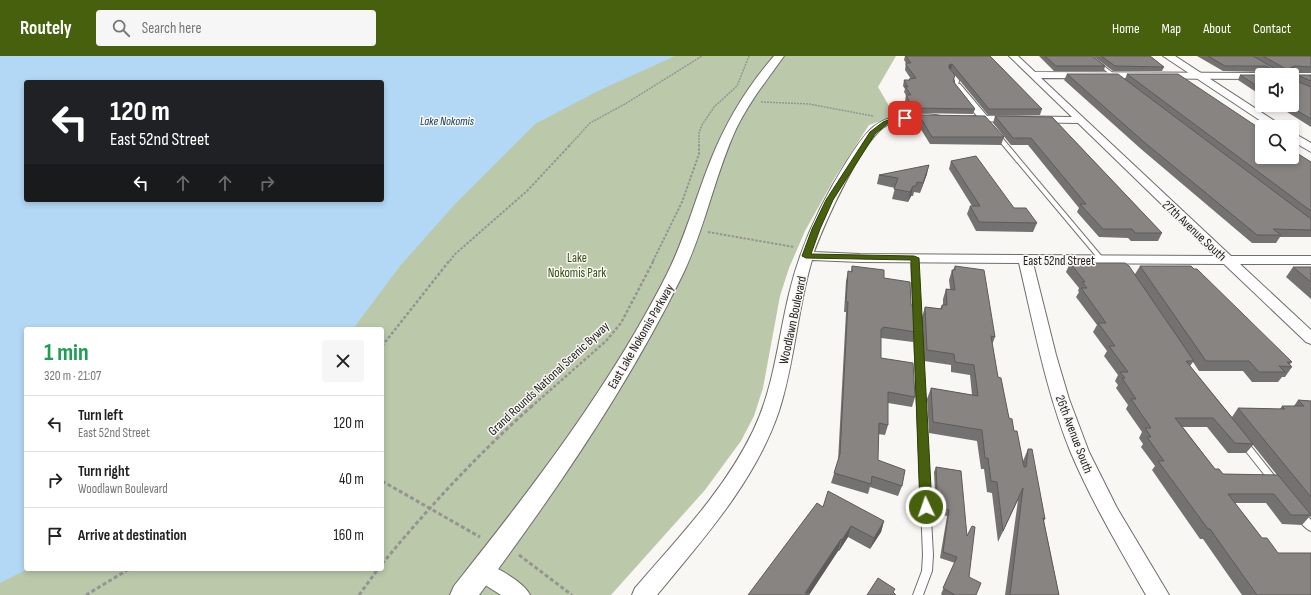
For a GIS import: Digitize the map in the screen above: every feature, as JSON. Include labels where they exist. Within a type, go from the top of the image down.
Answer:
[{"type":"street","name":"East Lake Nokomis Parkway","points":[[463,595],[537,498],[604,397],[663,297],[694,229],[723,147],[734,121],[746,100],[779,56]]},
{"type":"street","points":[[1012,56],[1080,120]]},
{"type":"street","points":[[1168,56],[1267,120]]},
{"type":"street","points":[[1033,75],[1116,77],[1255,76]]},
{"type":"street","points":[[1299,76],[1311,76]]},
{"type":"street","points":[[957,86],[986,122]]},
{"type":"street","name":"Woodlawn Boulevard","points":[[643,595],[699,527],[733,482],[763,430],[777,390],[803,252],[829,200],[853,161],[876,129],[882,124],[896,119],[946,118]]},
{"type":"street","points":[[961,118],[986,122],[1080,120]]},
{"type":"street","name":"27th Avenue South","points":[[1080,120],[1311,339]]},
{"type":"street","points":[[1299,140],[1311,148]]},
{"type":"street","name":"East 52nd Street","points":[[803,252],[914,258],[1102,260],[1123,264],[1227,259],[1311,260]]},
{"type":"street","name":"26th Avenue South","points":[[1025,260],[1048,355],[1061,399],[1080,452],[1110,514],[1158,595]]},
{"type":"street","points":[[482,571],[519,595]]},
{"type":"street","points":[[1144,571],[1153,595]]},
{"type":"lane","points":[[1089,56],[1116,77]]},
{"type":"lane","points":[[950,72],[957,80],[957,86]]},
{"type":"lane","points":[[993,130],[1102,260]]},
{"type":"lane","points":[[914,258],[928,555],[927,570],[918,595]]},
{"type":"lane","points":[[1237,434],[1277,485]]},
{"type":"lane","points":[[1296,509],[1311,527]]},
{"type":"path","points":[[384,343],[454,255],[526,191],[590,123],[625,104],[702,56]]},
{"type":"path","name":"Grand Rounds National Scenic Byway","points":[[384,562],[430,508],[499,436],[606,342],[621,323],[635,298],[680,206],[699,153],[699,133],[702,125],[714,107],[737,86],[749,56]]},
{"type":"path","points":[[746,100],[777,104],[809,104],[871,115]]},
{"type":"path","points":[[694,229],[803,252]]},
{"type":"path","points":[[384,482],[430,508]]},
{"type":"path","points":[[86,595],[126,571]]},
{"type":"path","points":[[359,595],[377,571]]},
{"type":"green space","name":"Lake Nokomis Park","points":[[0,56],[896,56],[878,87],[895,116],[869,125],[834,179],[805,231],[789,268],[780,296],[763,388],[754,416],[741,441],[705,490],[611,595],[0,595]]},
{"type":"water","name":"Lake Nokomis","points":[[0,56],[675,56],[598,91],[535,124],[456,203],[400,266],[354,327],[24,327],[24,571],[0,583]]},
{"type":"building","points":[[906,56],[990,56],[1042,109],[989,109],[952,64],[949,65],[949,68],[955,75],[953,81],[975,109],[913,108],[906,95],[911,95],[905,86],[908,87],[904,80],[916,78],[906,65],[906,63],[911,63]]},
{"type":"building","points":[[1045,56],[1092,56],[1105,66],[1056,66]]},
{"type":"building","points":[[1101,56],[1150,56],[1164,67],[1115,66]]},
{"type":"building","points":[[1208,56],[1253,56],[1274,68],[1265,66],[1225,66]]},
{"type":"building","points":[[1263,56],[1311,56],[1311,67],[1295,66],[1284,68]]},
{"type":"building","points":[[1067,74],[1118,74],[1311,219],[1311,230],[1273,229],[1281,235],[1257,235],[1144,142]]},
{"type":"building","points":[[1127,74],[1178,74],[1255,125],[1255,164],[1299,164],[1299,154],[1311,162],[1311,211]]},
{"type":"building","points":[[1240,75],[1255,75],[1255,85]]},
{"type":"building","points":[[1299,75],[1311,75],[1311,81],[1299,76]]},
{"type":"building","points":[[1299,82],[1311,87],[1311,119],[1299,112]]},
{"type":"building","points":[[919,115],[985,116],[1004,137],[932,137]]},
{"type":"building","points":[[995,116],[1052,117],[1162,233],[1135,233],[1132,229],[1103,229],[1080,204],[1086,204],[1031,138],[1013,138]]},
{"type":"building","points":[[976,156],[1014,208],[1026,208],[1037,223],[979,222],[970,206],[980,206],[951,161]]},
{"type":"building","points":[[929,165],[923,183],[917,182],[916,186],[913,186],[910,192],[894,189],[898,178],[879,175]]},
{"type":"building","points":[[1070,263],[1125,263],[1129,266],[1194,361],[1186,361],[1253,444],[1235,443],[1213,418],[1175,418],[1215,469],[1219,469],[1223,474],[1278,475],[1311,515],[1291,515],[1274,494],[1228,494],[1262,538],[1267,538],[1278,553],[1311,553],[1311,595],[1257,595],[1210,529],[1208,529],[1158,461],[1164,461],[1147,437],[1151,437],[1145,428],[1151,428],[1131,399],[1136,399],[1122,378],[1125,378],[1120,372],[1128,372],[1109,346],[1115,346],[1098,323],[1106,323],[1081,288],[1087,288],[1082,282],[1085,282]]},
{"type":"building","points":[[852,266],[884,270],[884,278],[910,282],[911,305],[915,306],[916,332],[883,327],[883,329],[881,329],[881,358],[913,363],[915,397],[888,392],[888,425],[879,423],[878,460],[905,470],[902,486],[872,476],[871,484],[834,473],[840,454],[848,302],[846,302],[848,271],[852,272]]},
{"type":"building","points":[[955,266],[984,270],[995,337],[991,336],[998,377],[1001,378],[1009,418],[1012,419],[1014,431],[1017,431],[1024,467],[1026,467],[1028,449],[1032,449],[1045,519],[1043,518],[1059,595],[1010,595],[1023,488],[1003,531],[997,482],[991,481],[988,458],[985,458],[982,430],[933,422],[931,388],[978,396],[974,365],[955,362],[954,354],[927,350],[925,307],[942,309],[942,305],[947,305],[946,289],[955,290],[952,270],[955,270]]},
{"type":"building","points":[[1140,266],[1191,266],[1194,269],[1197,269],[1292,362],[1287,362],[1292,367],[1279,366],[1285,372],[1259,372],[1249,361],[1206,361]]},
{"type":"building","points":[[1293,267],[1311,267],[1311,282]]},
{"type":"building","points":[[1298,400],[1311,401],[1311,497],[1238,408],[1285,409],[1282,406],[1304,406]]},
{"type":"building","points":[[936,467],[961,471],[967,536],[972,526],[975,527],[969,577],[981,583],[976,595],[955,595],[943,588],[957,557],[943,552],[949,510],[938,508]]},
{"type":"building","points":[[828,491],[884,521],[874,538],[851,526],[805,593],[808,595],[748,595],[817,503],[823,507]]},
{"type":"building","points":[[878,578],[895,589],[893,592],[896,595],[867,595]]},
{"type":"route","points":[[905,118],[882,124],[873,133],[853,161],[829,200],[806,256],[846,258],[914,258],[926,507]]}]
